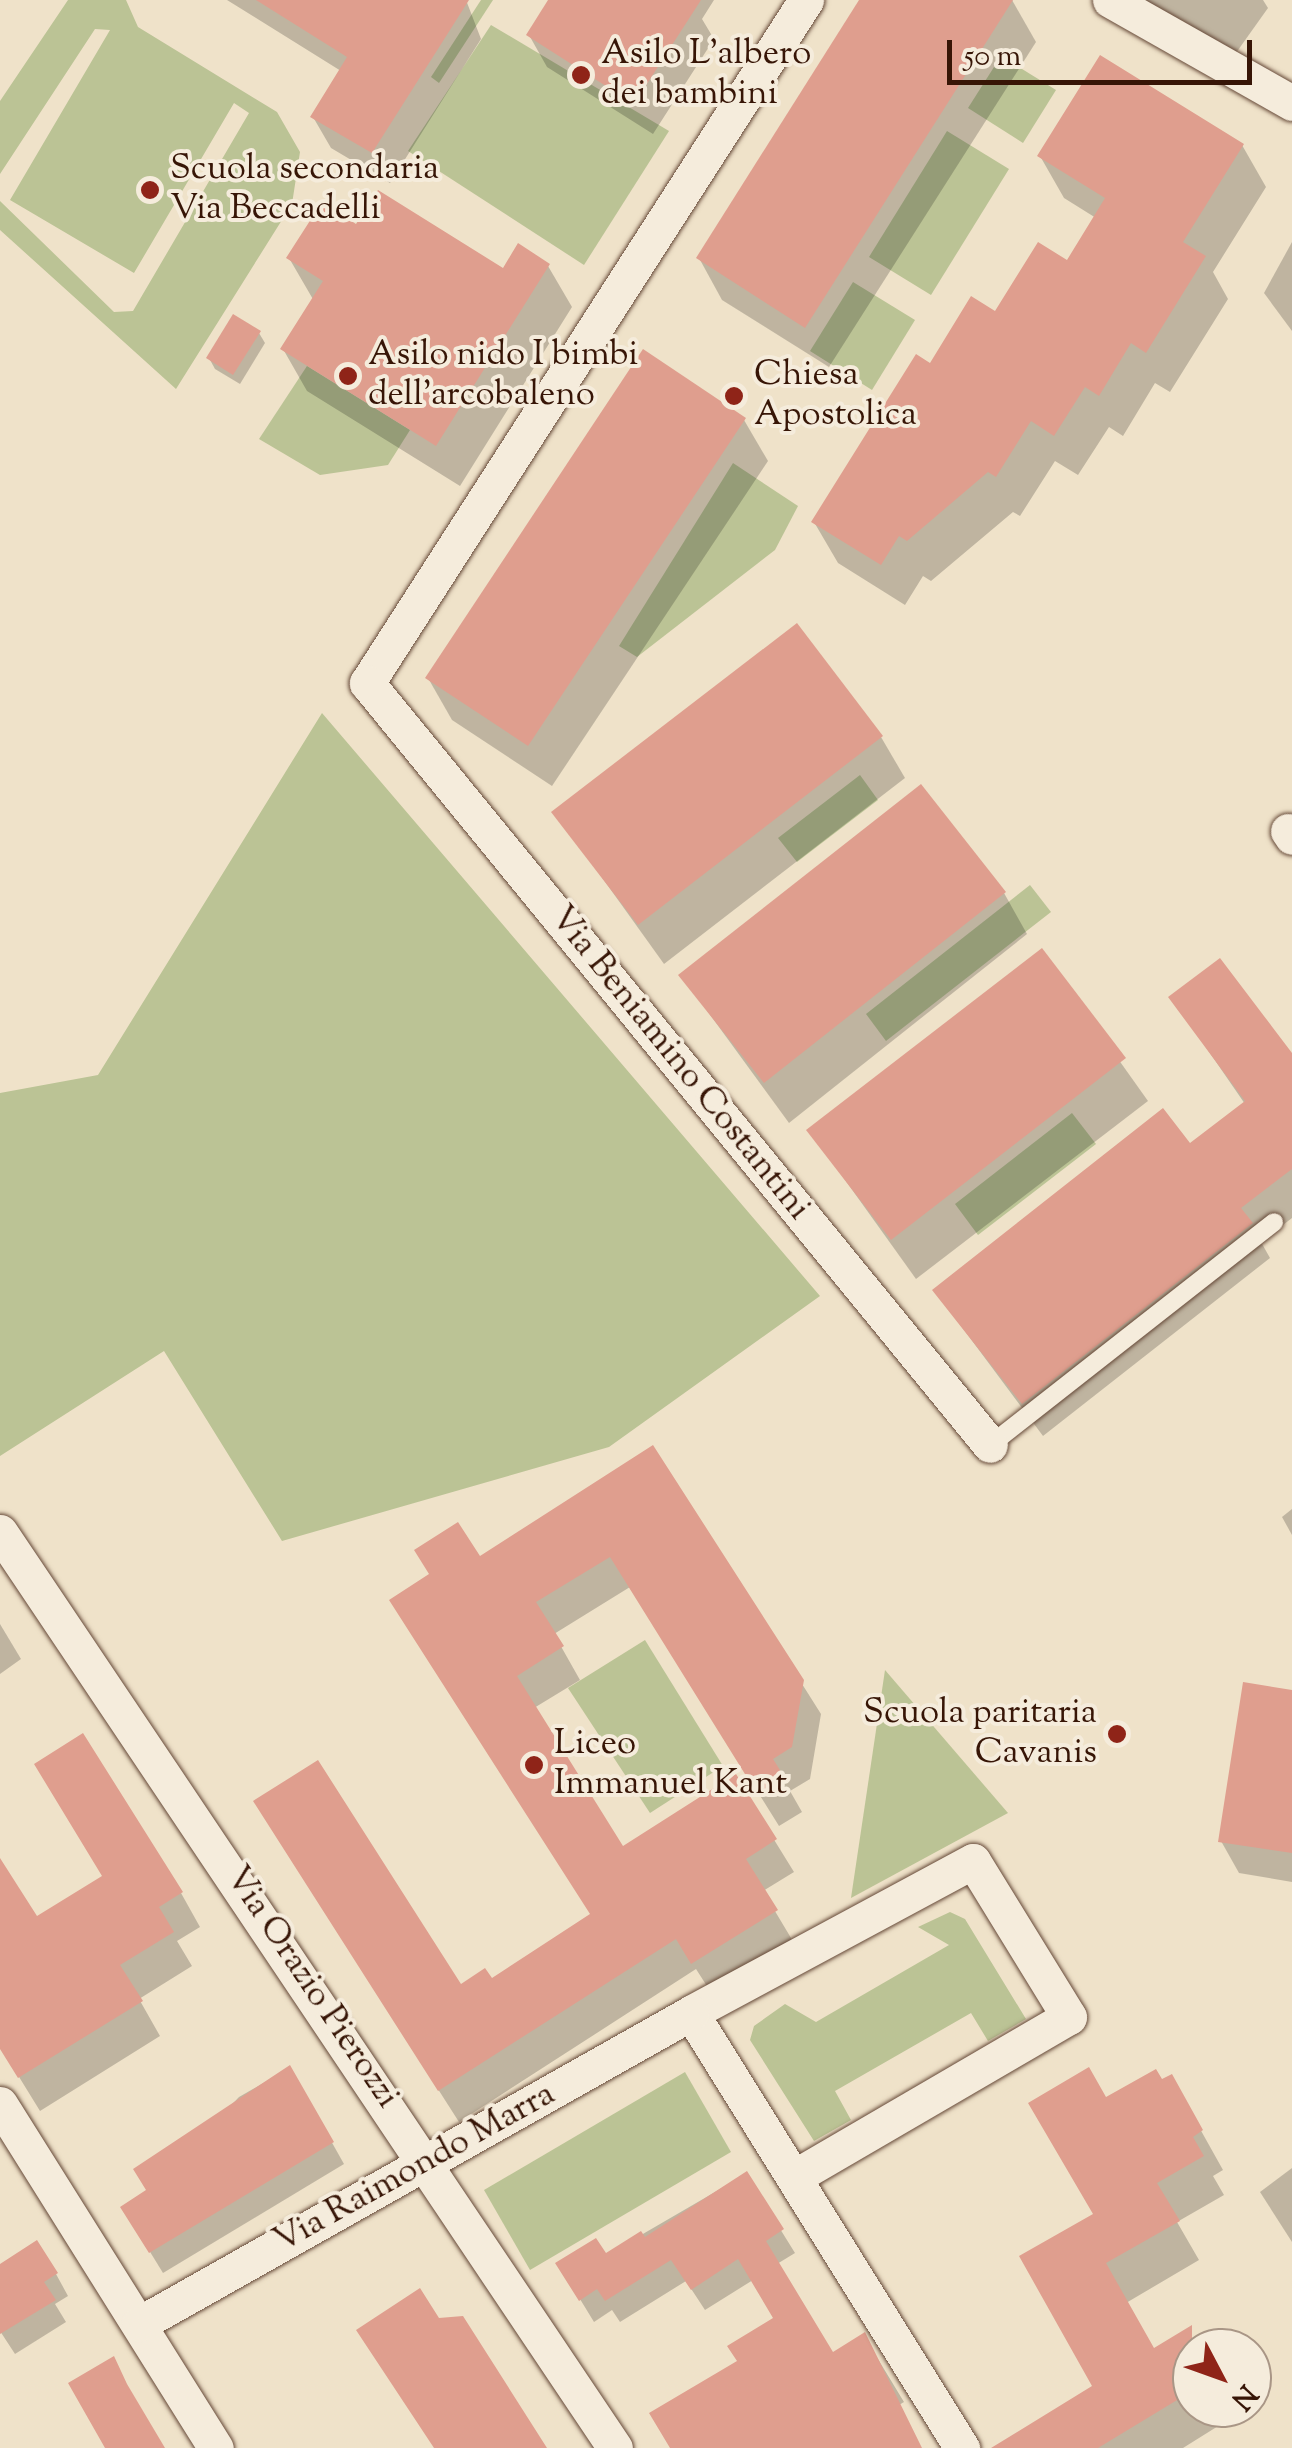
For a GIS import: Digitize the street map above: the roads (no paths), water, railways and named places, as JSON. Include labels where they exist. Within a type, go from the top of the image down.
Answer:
[{"type":"street","name":"Via Beniamino Costantini","points":[[806,0],[368,683],[990,1445]]},
{"type":"street","points":[[1110,0],[1292,104]]},
{"type":"street","name":"Via Orazio Pierozzi","points":[[0,1532],[429,2161],[615,2448]]},
{"type":"street","name":"Via Raimondo Marra","points":[[139,2324],[691,2013],[974,1861],[1069,2017],[794,2177]]},
{"type":"street","points":[[691,2013],[962,2448]]},
{"type":"street","points":[[0,2104],[216,2448]]},
{"type":"lane","points":[[990,1445],[1274,1222]]},
{"type":"place","name":"Asilo L'albero dei bambini","points":[[581,75]]},
{"type":"place","name":"Scuola secondaria Via Beccadelli","points":[[150,190]]},
{"type":"place","name":"Asilo nido I bimbi dell'arcobaleno","points":[[348,376]]},
{"type":"place","name":"Chiesa Apostolica","points":[[734,396]]},
{"type":"place","name":"Scuola paritaria Cavanis","points":[[1117,1734]]},
{"type":"place","name":"Liceo Immanuel Kant","points":[[534,1765]]}]
